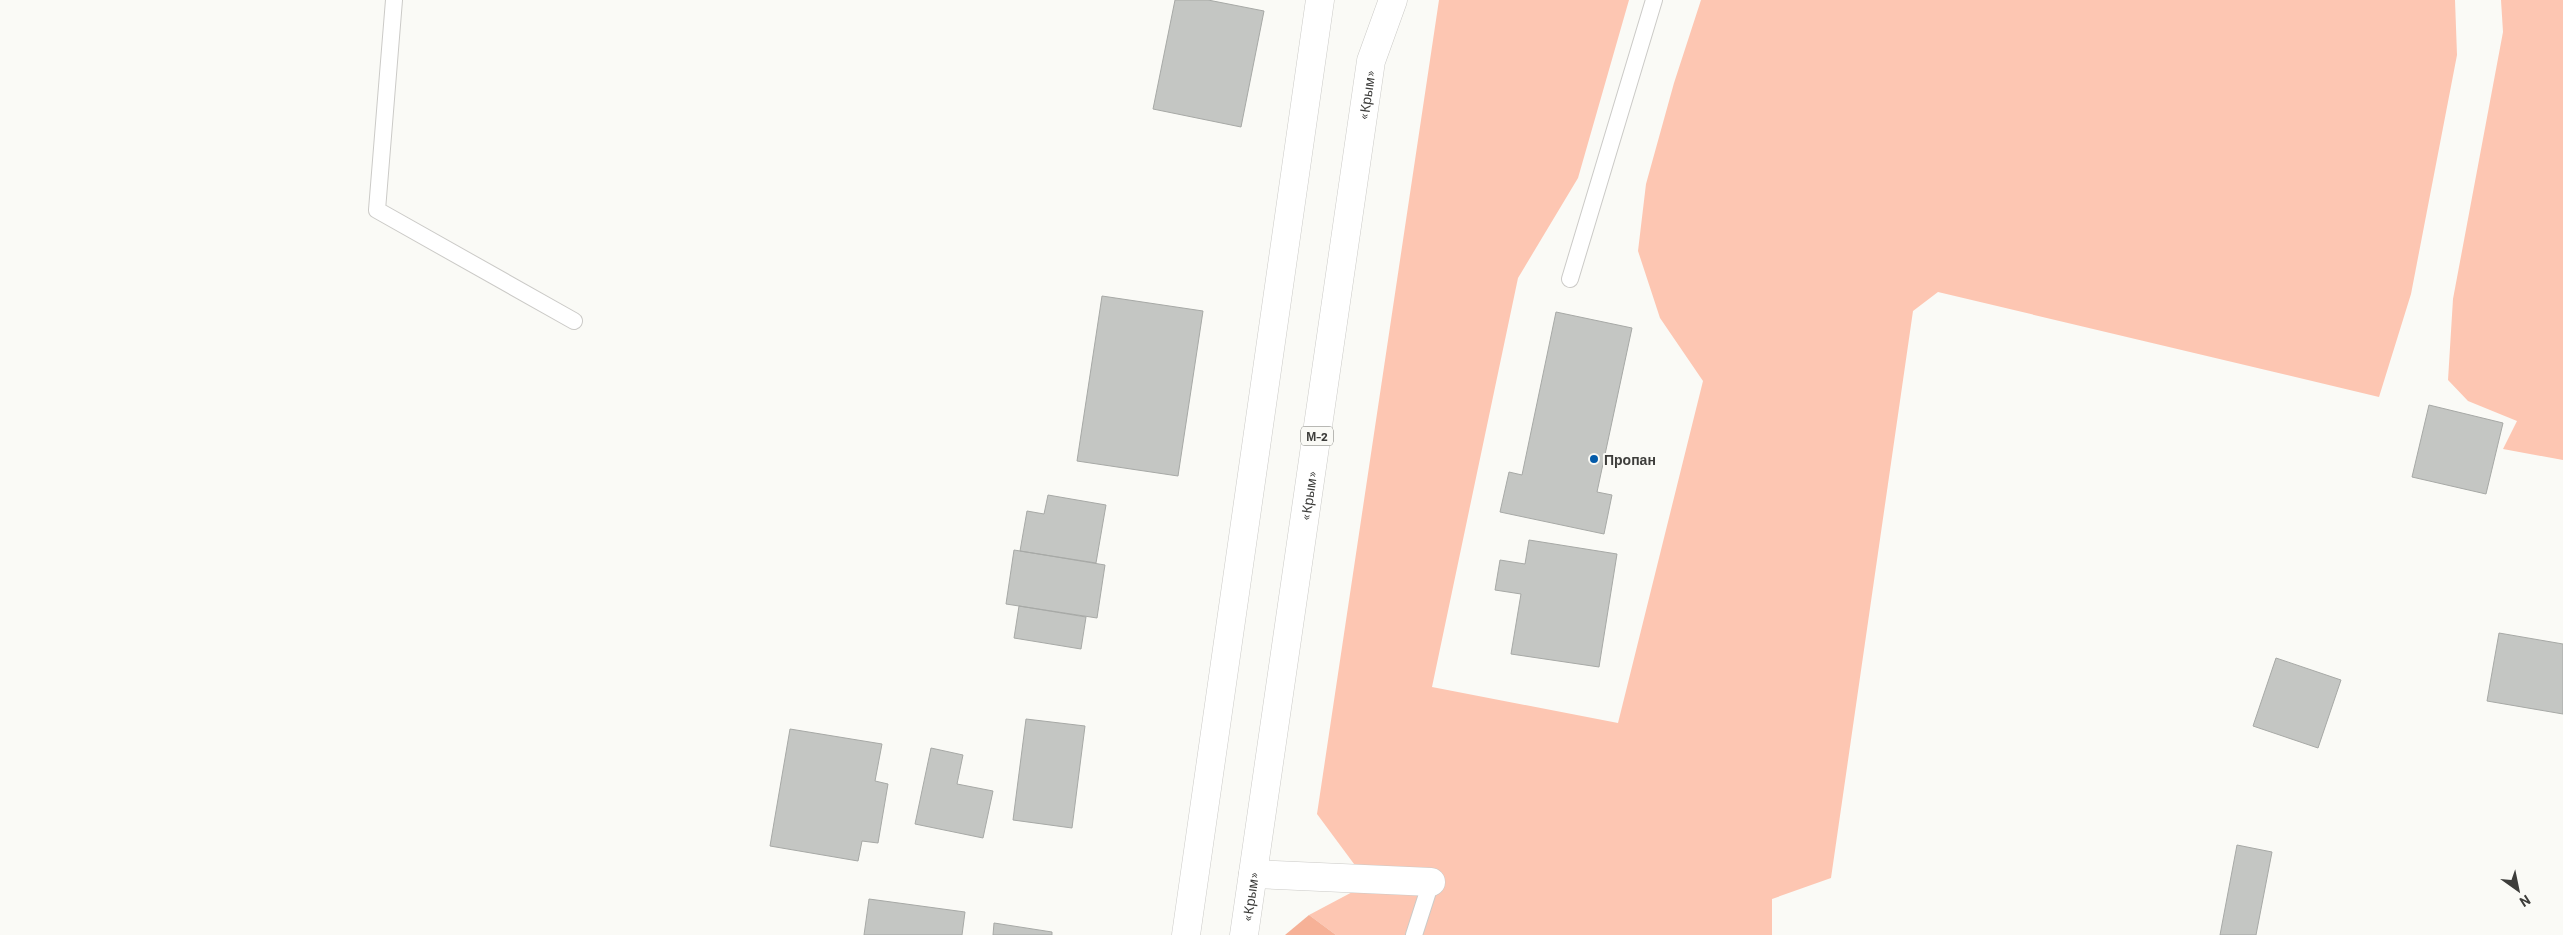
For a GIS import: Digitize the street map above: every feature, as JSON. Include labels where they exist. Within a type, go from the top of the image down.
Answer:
[{"type":"main road","points":[[1186,935],[1320,0]]},
{"type":"main road","name":"«Крым»","points":[[1244,935],[1371,61],[1393,0]]},
{"type":"main road","points":[[1253,874],[1431,882]]},
{"type":"lane","points":[[394,0],[377,210],[574,321]]},
{"type":"lane","points":[[1570,280],[1654,0]]},
{"type":"lane","points":[[1414,935],[1431,882]]},
{"type":"shaded area","points":[[1439,0],[1629,0],[1578,178],[1518,278],[1432,687],[1618,723],[1703,381],[1660,318],[1638,251],[1646,184],[1674,83],[1701,0],[2455,0],[2457,55],[2411,294],[2379,397],[1938,292],[1913,311],[1831,878],[1772,899],[1772,935],[1336,935],[1309,915],[1358,889],[1357,868],[1317,814]]},
{"type":"shaded area","points":[[2501,0],[2563,0],[2563,460],[2503,449],[2517,421],[2468,401],[2448,380],[2453,299],[2503,32]]},
{"type":"shaded area","points":[[1309,915],[1336,935],[1285,935]]},
{"type":"building","points":[[1175,0],[1208,0],[1264,11],[1241,127],[1153,109]]},
{"type":"building","points":[[1102,296],[1203,311],[1178,476],[1077,461]]},
{"type":"building","points":[[1556,312],[1632,328],[1597,492],[1612,495],[1604,534],[1500,512],[1509,472],[1522,475]]},
{"type":"building","points":[[2429,405],[2503,423],[2486,494],[2412,477]]},
{"type":"building","points":[[1048,495],[1106,505],[1096,563],[1020,551],[1027,511],[1044,514]]},
{"type":"building","points":[[1529,540],[1617,554],[1599,667],[1511,654],[1521,594],[1495,590],[1500,560],[1525,564]]},
{"type":"building","points":[[1014,550],[1105,565],[1097,618],[1006,604]]},
{"type":"building","points":[[1019,606],[1086,617],[1081,649],[1014,638]]},
{"type":"building","points":[[2499,633],[2563,644],[2563,714],[2487,701]]},
{"type":"building","points":[[2276,658],[2341,680],[2318,748],[2253,726]]},
{"type":"building","points":[[1026,719],[1085,726],[1072,828],[1013,820]]},
{"type":"building","points":[[790,729],[882,744],[875,781],[888,784],[878,843],[862,841],[858,861],[770,846]]},
{"type":"building","points":[[931,748],[963,755],[957,784],[993,791],[983,838],[915,824]]},
{"type":"building","points":[[2237,845],[2272,852],[2256,935],[2220,935]]},
{"type":"building","points":[[869,899],[965,912],[962,935],[864,935]]},
{"type":"building","points":[[994,923],[1052,932],[1052,935],[993,935]]},
{"type":"place","name":"Пропан","points":[[1594,459]]}]
